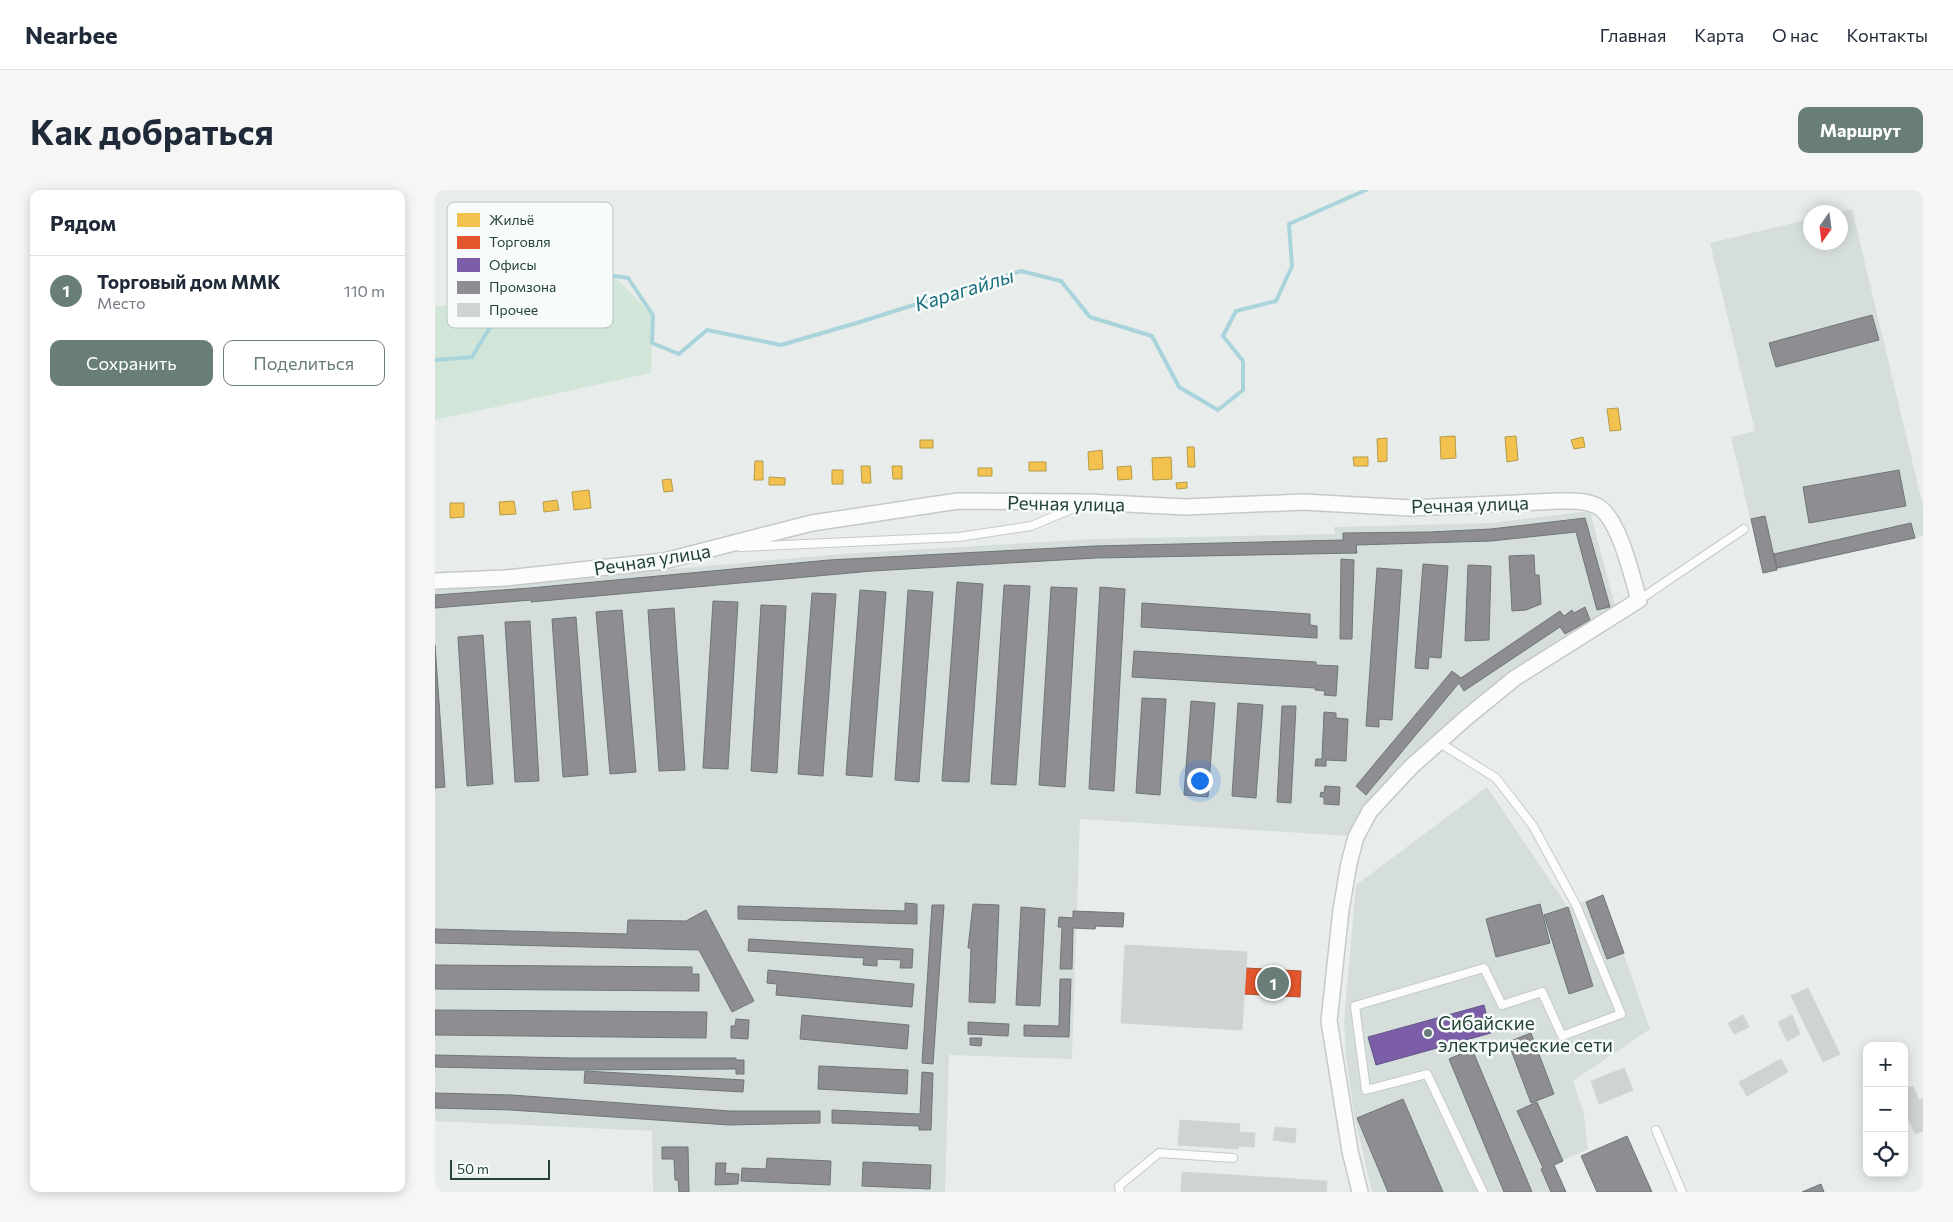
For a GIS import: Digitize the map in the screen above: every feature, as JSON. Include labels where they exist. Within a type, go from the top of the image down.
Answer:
[{"type":"street","name":"Речная улица","points":[[435,581],[505,578],[664,561],[812,523],[957,501],[1087,502],[1185,507],[1303,502],[1411,508],[1558,500],[1583,501],[1598,506],[1609,516],[1619,535],[1639,600]]},
{"type":"street","points":[[1360,1192],[1350,1151],[1329,1021],[1343,901],[1356,837],[1370,810],[1412,766],[1515,678],[1639,600]]},
{"type":"lane","points":[[719,548],[959,537],[1031,526],[1087,502]]},
{"type":"lane","points":[[1639,600],[1743,528]]},
{"type":"lane","points":[[1439,742],[1497,778],[1533,826],[1576,905],[1621,1014],[1562,1036],[1543,992],[1502,1005],[1484,968],[1355,1006],[1366,1090],[1427,1074],[1483,1192]]},
{"type":"lane","points":[[1656,1130],[1682,1192]]},
{"type":"lane","points":[[1120,1192],[1119,1186],[1159,1153],[1233,1158]]},
{"type":"shaded area","points":[[1852,209],[1923,506],[1923,536],[1763,573],[1731,437],[1755,431],[1710,243],[1803,221],[1803,250],[1848,250],[1848,210]]},
{"type":"shaded area","points":[[1590,511],[1616,610],[1475,699],[1372,799],[1349,836],[1080,819],[1072,1059],[949,1055],[945,1192],[653,1192],[652,1131],[435,1121],[435,590],[842,554],[1094,539],[1335,534],[1334,527],[1490,523]]},
{"type":"shaded area","points":[[1487,787],[1568,907],[1603,895],[1650,1029],[1573,1081],[1584,1114],[1588,1149],[1554,1165],[1566,1192],[1372,1192],[1354,1114],[1346,1057],[1344,1021],[1356,885]]},
{"type":"green space","points":[[613,275],[653,315],[651,373],[435,420],[435,306],[447,306],[447,328],[613,328]]},
{"type":"building: Жильё","points":[[1618,408],[1621,430],[1610,431],[1607,409]]},
{"type":"building: Жильё","points":[[1455,436],[1456,458],[1441,459],[1440,437]]},
{"type":"building: Жильё","points":[[1516,436],[1518,460],[1507,462],[1505,437]]},
{"type":"building: Жильё","points":[[1583,437],[1585,447],[1574,449],[1571,440]]},
{"type":"building: Жильё","points":[[1387,438],[1387,461],[1378,462],[1377,439]]},
{"type":"building: Жильё","points":[[920,440],[933,440],[933,448],[920,448]]},
{"type":"building: Жильё","points":[[1187,447],[1194,447],[1195,467],[1188,467]]},
{"type":"building: Жильё","points":[[1102,450],[1103,469],[1089,470],[1088,452]]},
{"type":"building: Жильё","points":[[1171,457],[1172,479],[1153,480],[1152,458]]},
{"type":"building: Жильё","points":[[1353,457],[1368,457],[1368,466],[1354,466]]},
{"type":"building: Жильё","points":[[755,461],[763,461],[763,480],[754,480]]},
{"type":"building: Жильё","points":[[1029,462],[1046,462],[1046,471],[1029,471]]},
{"type":"building: Жильё","points":[[861,466],[870,466],[871,483],[862,483]]},
{"type":"building: Жильё","points":[[892,466],[902,466],[902,479],[893,479]]},
{"type":"building: Жильё","points":[[1131,466],[1132,479],[1118,480],[1117,467]]},
{"type":"building: Жильё","points":[[978,468],[992,468],[992,476],[978,476]]},
{"type":"building: Жильё","points":[[832,470],[843,470],[843,484],[832,484]]},
{"type":"building: Жильё","points":[[769,477],[785,478],[785,485],[769,485]]},
{"type":"building: Жильё","points":[[671,479],[673,491],[664,492],[662,480]]},
{"type":"building: Жильё","points":[[1187,482],[1187,488],[1177,489],[1176,483]]},
{"type":"building: Жильё","points":[[589,490],[591,508],[574,510],[572,492]]},
{"type":"building: Жильё","points":[[557,500],[559,510],[544,512],[543,502]]},
{"type":"building: Жильё","points":[[514,501],[516,514],[500,515],[499,502]]},
{"type":"building: Жильё","points":[[450,503],[464,503],[464,517],[450,518]]},
{"type":"building: Торговля","points":[[1246,968],[1301,971],[1300,997],[1244,994]]},
{"type":"building: Офисы","points":[[1484,1005],[1491,1033],[1376,1065],[1368,1037]]},
{"type":"building: Промзона","points":[[1872,315],[1879,340],[1776,367],[1769,343]]},
{"type":"building: Промзона","points":[[1899,470],[1906,506],[1809,523],[1803,487]]},
{"type":"building: Промзона","points":[[1765,516],[1777,570],[1763,573],[1751,519]]},
{"type":"building: Промзона","points":[[1585,518],[1610,607],[1597,610],[1576,532],[1491,541],[1356,545],[1357,553],[1096,558],[872,571],[531,602],[531,600],[435,608],[435,595],[829,560],[1095,546],[1343,540],[1343,533],[1491,529]]},
{"type":"building: Промзона","points":[[1911,523],[1915,538],[1777,568],[1774,554]]},
{"type":"building: Промзона","points":[[1534,555],[1535,575],[1539,575],[1541,604],[1526,610],[1512,611],[1509,556]]},
{"type":"building: Промзона","points":[[1341,559],[1354,560],[1352,639],[1340,639]]},
{"type":"building: Промзона","points":[[1423,564],[1448,566],[1441,658],[1429,657],[1428,669],[1415,668]]},
{"type":"building: Промзона","points":[[1468,565],[1491,566],[1489,640],[1465,641]]},
{"type":"building: Промзона","points":[[1377,568],[1402,570],[1392,720],[1379,719],[1379,727],[1366,726]]},
{"type":"building: Промзона","points":[[957,582],[983,584],[969,782],[942,781]]},
{"type":"building: Промзона","points":[[1004,585],[1030,586],[1016,785],[991,784]]},
{"type":"building: Промзона","points":[[1051,587],[1077,588],[1065,787],[1039,785]]},
{"type":"building: Промзона","points":[[1100,587],[1125,589],[1114,791],[1089,789]]},
{"type":"building: Промзона","points":[[860,590],[886,592],[872,777],[846,775]]},
{"type":"building: Промзона","points":[[908,590],[933,592],[919,782],[895,780]]},
{"type":"building: Промзона","points":[[812,593],[836,594],[823,776],[798,774]]},
{"type":"building: Промзона","points":[[713,601],[738,602],[728,769],[703,768]]},
{"type":"building: Промзона","points":[[1142,603],[1310,614],[1310,625],[1317,626],[1317,638],[1141,627]]},
{"type":"building: Промзона","points":[[761,605],[786,606],[777,773],[751,771]]},
{"type":"building: Промзона","points":[[1585,607],[1590,620],[1565,634],[1560,627],[1464,691],[1459,683],[1366,795],[1356,786],[1452,671],[1461,678],[1560,611],[1564,616],[1572,610],[1574,613]]},
{"type":"building: Промзона","points":[[674,608],[685,770],[659,771],[648,610]]},
{"type":"building: Промзона","points":[[622,610],[636,772],[610,774],[596,612]]},
{"type":"building: Промзона","points":[[576,617],[588,775],[563,777],[552,619]]},
{"type":"building: Промзона","points":[[530,621],[539,781],[515,782],[505,622]]},
{"type":"building: Промзона","points":[[483,635],[493,784],[467,786],[458,637]]},
{"type":"building: Промзона","points":[[435,645],[445,787],[435,788]]},
{"type":"building: Промзона","points":[[1134,651],[1316,662],[1316,665],[1338,666],[1336,696],[1324,695],[1325,691],[1315,690],[1315,688],[1132,677]]},
{"type":"building: Промзона","points":[[1142,698],[1166,699],[1160,795],[1136,793]]},
{"type":"building: Промзона","points":[[1191,701],[1215,703],[1208,797],[1184,795]]},
{"type":"building: Промзона","points":[[1238,703],[1263,705],[1256,798],[1232,796]]},
{"type":"building: Промзона","points":[[1282,706],[1296,706],[1291,803],[1277,802]]},
{"type":"building: Промзона","points":[[1324,712],[1336,713],[1336,718],[1348,719],[1346,761],[1326,760],[1326,766],[1315,766],[1316,759],[1322,759]]},
{"type":"building: Промзона","points":[[1325,786],[1340,787],[1339,805],[1324,804],[1324,797],[1320,797],[1321,792],[1324,793]]},
{"type":"building: Промзона","points":[[1603,895],[1624,953],[1607,959],[1586,902]]},
{"type":"building: Промзона","points":[[905,903],[917,904],[917,924],[738,919],[738,906],[905,911]]},
{"type":"building: Промзона","points":[[973,904],[999,905],[995,1003],[969,1002],[971,948],[968,948]]},
{"type":"building: Промзона","points":[[1540,904],[1550,943],[1496,957],[1486,919]]},
{"type":"building: Промзона","points":[[932,905],[944,905],[933,1064],[922,1063]]},
{"type":"building: Промзона","points":[[1021,907],[1045,909],[1040,1006],[1016,1005]]},
{"type":"building: Промзона","points":[[1568,907],[1593,986],[1569,994],[1544,915]]},
{"type":"building: Промзона","points":[[706,910],[754,1001],[732,1012],[699,950],[435,943],[435,929],[627,934],[628,920],[686,921]]},
{"type":"building: Промзона","points":[[1073,911],[1124,913],[1123,927],[1096,926],[1095,929],[1073,928],[1072,969],[1060,969],[1062,927],[1058,927],[1059,917],[1073,918]]},
{"type":"building: Промзона","points":[[749,939],[913,949],[912,968],[900,968],[901,960],[877,959],[877,966],[863,965],[864,958],[748,951]]},
{"type":"building: Промзона","points":[[435,965],[692,967],[692,974],[699,974],[699,991],[435,989]]},
{"type":"building: Промзона","points":[[768,970],[914,984],[912,1007],[776,995],[777,984],[767,983]]},
{"type":"building: Промзона","points":[[1060,979],[1071,979],[1069,1037],[1024,1036],[1024,1025],[1059,1026]]},
{"type":"building: Промзона","points":[[435,1010],[707,1012],[706,1038],[435,1035]]},
{"type":"building: Промзона","points":[[802,1015],[909,1025],[907,1049],[800,1039]]},
{"type":"building: Промзона","points":[[736,1019],[749,1020],[748,1039],[731,1038],[731,1026],[735,1026]]},
{"type":"building: Промзона","points":[[968,1022],[1009,1024],[1008,1036],[968,1034]]},
{"type":"building: Промзона","points":[[1531,1033],[1554,1094],[1531,1103],[1508,1042]]},
{"type":"building: Промзона","points":[[970,1038],[982,1038],[981,1046],[970,1045]]},
{"type":"building: Промзона","points":[[1472,1049],[1532,1192],[1504,1192],[1449,1059]]},
{"type":"building: Промзона","points":[[435,1055],[571,1058],[736,1058],[736,1060],[744,1060],[744,1074],[736,1074],[736,1069],[571,1070],[435,1067]]},
{"type":"building: Промзона","points":[[819,1066],[908,1070],[907,1094],[818,1089]]},
{"type":"building: Промзона","points":[[585,1071],[744,1080],[743,1092],[584,1083]]},
{"type":"building: Промзона","points":[[922,1072],[933,1073],[931,1130],[919,1130],[919,1126],[832,1123],[832,1110],[920,1114]]},
{"type":"building: Промзона","points":[[435,1093],[512,1095],[730,1111],[820,1111],[820,1123],[729,1125],[511,1110],[435,1108]]},
{"type":"building: Промзона","points":[[1403,1099],[1443,1192],[1388,1192],[1357,1118]]},
{"type":"building: Промзона","points":[[1537,1102],[1563,1161],[1554,1165],[1566,1192],[1551,1192],[1541,1169],[1543,1168],[1517,1111]]},
{"type":"building: Промзона","points":[[1627,1136],[1652,1192],[1597,1192],[1581,1156]]},
{"type":"building: Промзона","points":[[662,1147],[688,1147],[689,1192],[679,1192],[678,1180],[675,1180],[674,1159],[662,1159]]},
{"type":"building: Промзона","points":[[767,1158],[831,1161],[830,1185],[741,1181],[742,1168],[766,1169]]},
{"type":"building: Промзона","points":[[863,1162],[931,1165],[930,1189],[862,1186]]},
{"type":"building: Промзона","points":[[716,1163],[726,1163],[725,1173],[739,1174],[738,1184],[715,1185]]},
{"type":"building: Промзона","points":[[1821,1184],[1824,1192],[1802,1192]]},
{"type":"building: Прочее","points":[[1125,945],[1247,952],[1246,968],[1124,961]]},
{"type":"building: Прочее","points":[[1124,961],[1246,968],[1242,1030],[1121,1023]]},
{"type":"building: Прочее","points":[[1808,988],[1840,1054],[1823,1062],[1791,996]]},
{"type":"building: Прочее","points":[[1743,1015],[1749,1027],[1734,1034],[1728,1023]]},
{"type":"building: Прочее","points":[[1792,1015],[1800,1034],[1787,1041],[1778,1022]]},
{"type":"building: Прочее","points":[[1781,1059],[1788,1072],[1747,1096],[1739,1082]]},
{"type":"building: Прочее","points":[[1624,1068],[1633,1090],[1599,1104],[1591,1081]]},
{"type":"building: Прочее","points":[[1913,1086],[1919,1100],[1923,1099],[1923,1131],[1915,1134],[1908,1117],[1908,1088]]},
{"type":"building: Прочее","points":[[1180,1120],[1240,1124],[1238,1149],[1178,1145]]},
{"type":"building: Прочее","points":[[1275,1127],[1296,1129],[1295,1143],[1273,1140]]},
{"type":"building: Прочее","points":[[1239,1132],[1255,1133],[1254,1147],[1238,1146]]},
{"type":"building: Прочее","points":[[1182,1172],[1327,1181],[1326,1192],[1181,1192]]},
{"type":"waterway","name":"Карагайлы","points":[[613,276],[628,278],[653,315],[652,343],[679,354],[707,330],[781,345],[1021,271],[1061,281],[1090,317],[1152,336],[1179,387],[1218,410],[1243,390],[1243,361],[1223,336],[1236,311],[1276,301],[1292,266],[1289,224],[1366,190]]},
{"type":"waterway","name":"Карагайлы","points":[[435,360],[472,357],[490,328]]},
{"type":"place","name":"Торговый дом ММК","points":[[1273,983]]},
{"type":"place","name":"Сибайские электрические сети","points":[[1428,1033]]}]
